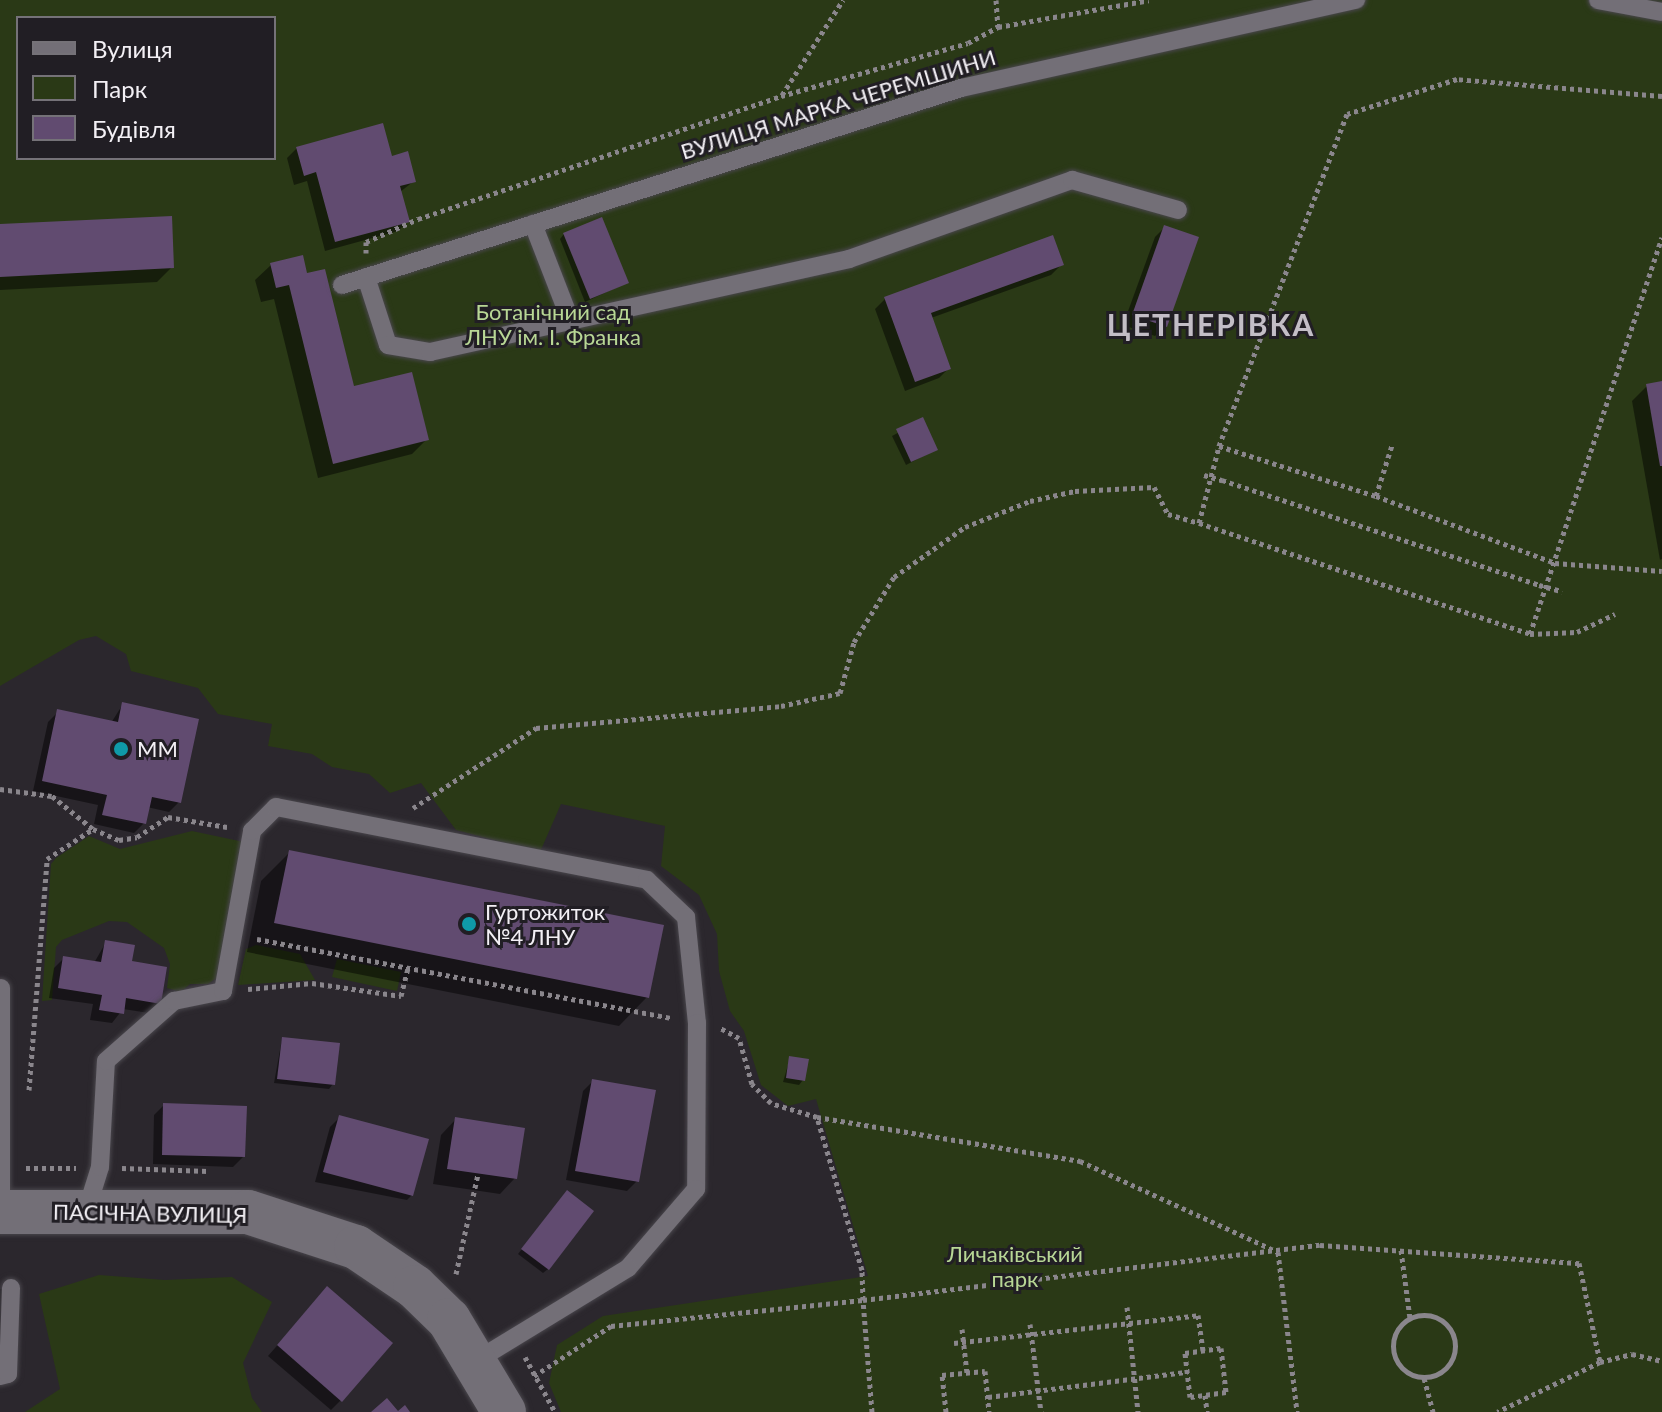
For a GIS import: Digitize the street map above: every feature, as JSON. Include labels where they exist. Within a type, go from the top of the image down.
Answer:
[{"type":"main road","name":"ПАСІЧНА ВУЛИЦЯ","points":[[0,1212],[248,1212],[356,1247],[415,1287],[449,1320],[504,1412]]},
{"type":"lane","name":"ВУЛИЦЯ МАРКА ЧЕРЕМШИНИ","points":[[342,285],[961,88],[1356,0]]},
{"type":"lane","points":[[1598,0],[1662,12]]},
{"type":"lane","points":[[366,277],[388,345],[430,352],[849,259],[1072,180],[1178,210]]},
{"type":"lane","points":[[533,224],[571,322]]},
{"type":"lane","points":[[86,1212],[101,1157],[106,1061],[174,1001],[223,991],[252,831],[276,807],[381,832],[647,880],[686,917],[697,1023],[696,1189],[628,1268],[474,1362]]},
{"type":"lane","points":[[0,1212],[1,988]]},
{"type":"lane","points":[[0,1376],[8,1374],[11,1288]]},
{"type":"path","points":[[781,96],[843,0]]},
{"type":"path","points":[[996,0],[998,27]]},
{"type":"path","points":[[366,277],[366,242],[418,219],[781,96],[968,43],[998,27],[1149,0]]},
{"type":"path","points":[[1199,523],[1219,446],[1347,114],[1457,79],[1662,96]]},
{"type":"path","points":[[1530,634],[1662,237]]},
{"type":"path","points":[[1376,496],[1392,445]]},
{"type":"path","points":[[1219,446],[1376,496],[1555,563],[1662,571]]},
{"type":"path","points":[[1204,475],[1562,591]]},
{"type":"path","points":[[381,832],[536,728],[781,706],[840,693],[854,642],[894,577],[965,527],[1030,501],[1075,491],[1154,487],[1168,514],[1530,634],[1577,632],[1615,614]]},
{"type":"path","points":[[0,789],[52,796],[93,829],[119,840],[137,837],[168,817],[252,831]]},
{"type":"path","points":[[28,1106],[47,859],[93,829]]},
{"type":"path","points":[[233,934],[697,1023],[739,1038],[752,1084],[771,1103],[817,1117],[1080,1161],[1278,1252]]},
{"type":"path","points":[[223,991],[312,983],[401,996],[408,968]]},
{"type":"path","points":[[817,1117],[862,1270],[872,1412]]},
{"type":"path","points":[[23,1168],[24,1153]]},
{"type":"path","points":[[453,1285],[478,1174]]},
{"type":"path","points":[[555,1412],[534,1376],[611,1326],[863,1300],[1320,1245],[1579,1263],[1600,1362]]},
{"type":"path","points":[[1401,1250],[1410,1318]]},
{"type":"path","points":[[1278,1252],[1297,1412]]},
{"type":"path","points":[[1127,1307],[1138,1412]]},
{"type":"path","points":[[954,1343],[1198,1315],[1203,1351]]},
{"type":"path","points":[[1410,1318],[1437,1318],[1454,1339],[1449,1366],[1424,1378],[1402,1369],[1393,1354],[1397,1330],[1410,1318]]},
{"type":"path","points":[[1030,1324],[1041,1412]]},
{"type":"path","points":[[962,1329],[967,1373]]},
{"type":"path","points":[[1221,1348],[1226,1392],[1190,1397],[1185,1353],[1203,1351],[1221,1348]]},
{"type":"path","points":[[1497,1412],[1600,1362],[1632,1354],[1662,1361]]},
{"type":"path","points":[[946,1412],[942,1375],[985,1371],[989,1412]]},
{"type":"path","points":[[988,1397],[1187,1372]]},
{"type":"path","points":[[1424,1378],[1433,1412]]},
{"type":"path","points":[[1205,1395],[1207,1412]]},
{"type":"green space","points":[[0,0],[1662,0],[1662,1412],[561,1412],[549,1383],[557,1345],[603,1316],[868,1276],[816,1099],[788,1106],[761,1085],[744,1031],[730,1011],[719,971],[717,934],[699,895],[661,866],[665,826],[561,804],[540,852],[456,830],[421,783],[390,793],[369,774],[332,767],[312,754],[268,746],[272,724],[218,714],[198,688],[131,671],[126,654],[96,636],[79,640],[0,686]]},
{"type":"green space","points":[[192,831],[244,842],[218,977],[208,984],[190,984],[181,992],[167,988],[170,964],[164,948],[127,922],[109,921],[62,940],[56,947],[52,1000],[42,1001],[51,864],[56,858],[89,836],[120,849]]},
{"type":"green space","points":[[256,945],[300,954],[315,980],[238,985],[246,949]]},
{"type":"green space","points":[[337,959],[401,972],[397,991],[332,977]]},
{"type":"green space","points":[[99,1275],[165,1280],[232,1277],[272,1302],[243,1363],[252,1398],[262,1412],[25,1412],[60,1389],[39,1294]]},
{"type":"building","points":[[383,123],[392,156],[408,151],[416,182],[400,186],[410,222],[335,242],[316,172],[304,176],[296,147]]},
{"type":"building","points":[[172,216],[174,268],[0,277],[0,224]]},
{"type":"building","points":[[602,217],[629,283],[590,299],[563,233]]},
{"type":"building","points":[[1164,225],[1199,237],[1167,327],[1132,315]]},
{"type":"building","points":[[1053,235],[1064,265],[931,313],[951,369],[915,382],[884,297]]},
{"type":"building","points":[[303,255],[307,273],[325,269],[354,386],[412,372],[429,440],[333,464],[289,285],[276,288],[270,263]]},
{"type":"building","points":[[1662,381],[1662,466],[1660,466],[1646,384]]},
{"type":"building","points":[[923,417],[938,450],[911,462],[896,429]]},
{"type":"building","name":"MM","points":[[122,702],[199,719],[181,803],[152,797],[146,824],[102,815],[107,795],[42,781],[57,709],[118,722]]},
{"type":"building","name":"Гуртожиток №4 ЛНУ","points":[[289,850],[664,925],[649,998],[274,923]]},
{"type":"building","points":[[105,940],[135,945],[132,961],[167,967],[161,1004],[126,998],[124,1014],[99,1010],[102,995],[58,988],[63,956],[101,962]]},
{"type":"building","points":[[282,1037],[340,1043],[335,1085],[277,1079]]},
{"type":"building","points":[[789,1056],[809,1059],[805,1081],[786,1078]]},
{"type":"building","points":[[592,1079],[656,1090],[639,1182],[575,1171]]},
{"type":"building","points":[[163,1103],[247,1106],[245,1157],[162,1155]]},
{"type":"building","points":[[339,1115],[429,1139],[413,1196],[323,1172]]},
{"type":"building","points":[[455,1117],[525,1128],[517,1179],[447,1169]]},
{"type":"building","points":[[567,1190],[594,1211],[549,1270],[521,1249]]},
{"type":"building","points":[[327,1286],[393,1343],[342,1402],[277,1345]]},
{"type":"building","points":[[387,1398],[398,1411],[405,1405],[410,1412],[371,1412]]},
{"type":"place","name":"MM","points":[[121,749]]},
{"type":"place","name":"Гуртожиток №4 ЛНУ","points":[[469,924]]},
{"type":"district","name":"ЦЕТНЕРІВКА","points":[[1211,324]]},
{"type":"park label","name":"Ботанічний сад ЛНУ ім. І. Франка","points":[[553,324]]},
{"type":"park label","name":"Личаківський парк","points":[[1015,1266]]}]
